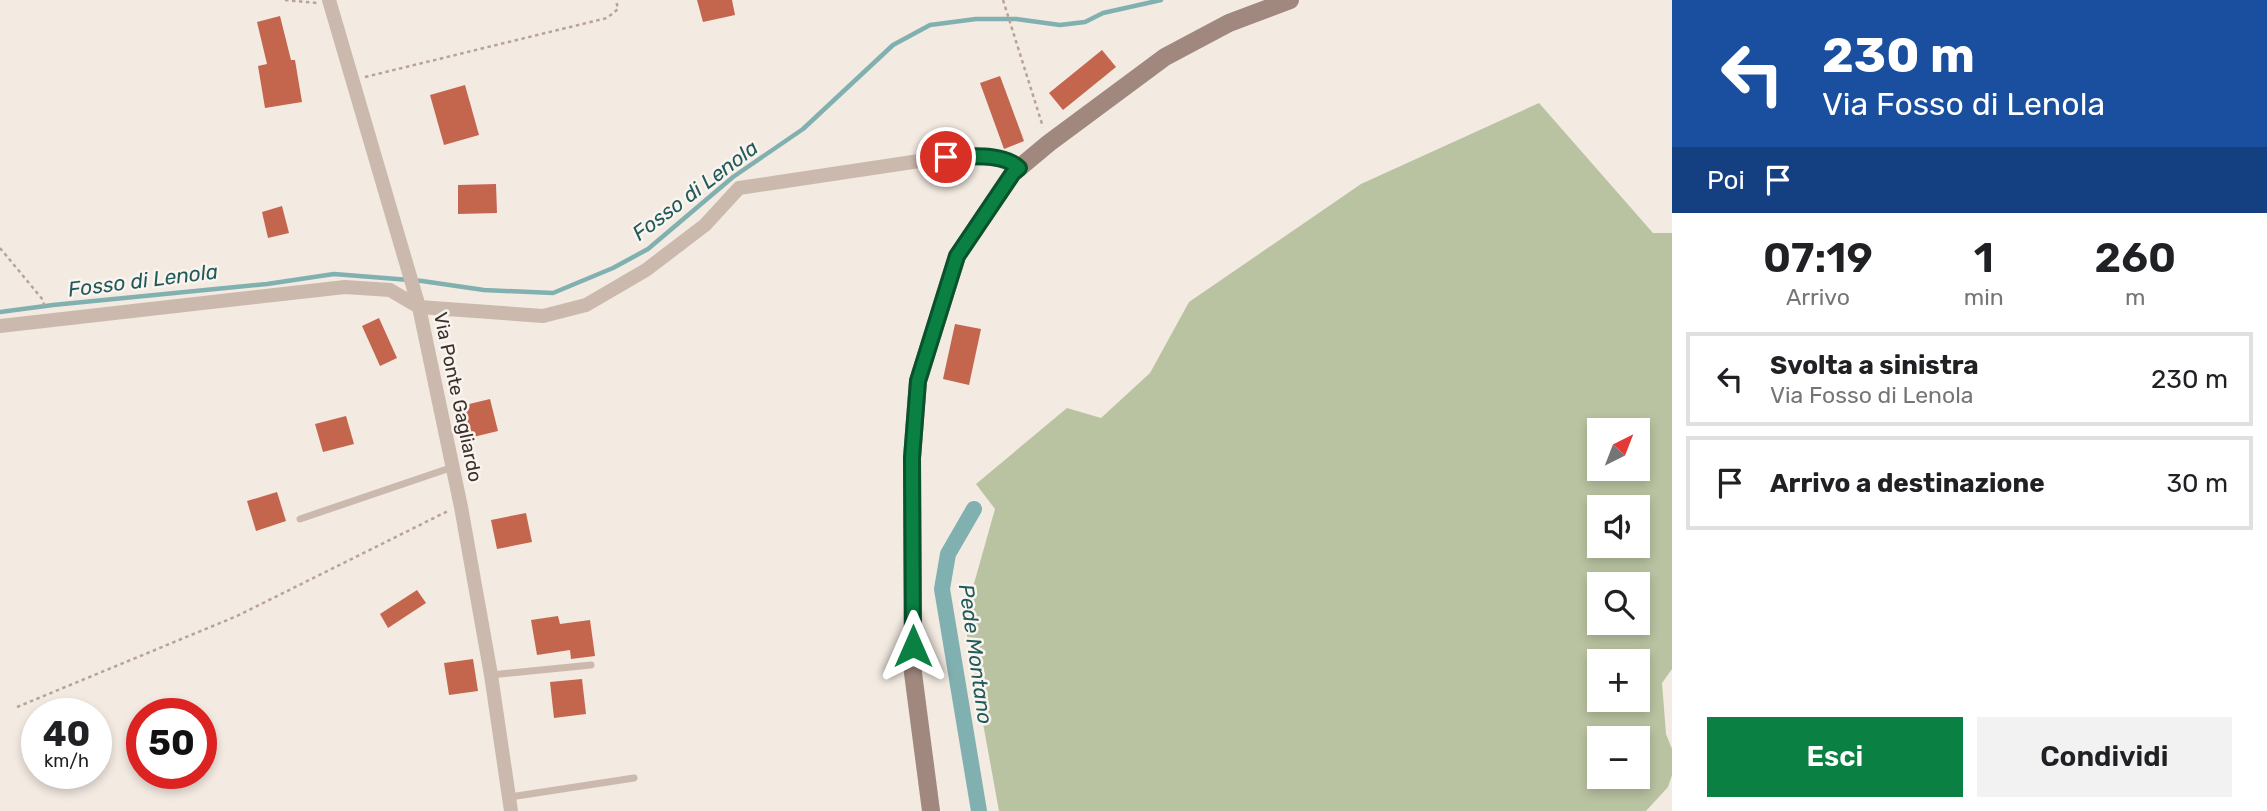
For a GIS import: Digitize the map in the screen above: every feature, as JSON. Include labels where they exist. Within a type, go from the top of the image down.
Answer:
[{"type":"main road","points":[[931,811],[913,673],[912,458],[918,381],[957,256],[1013,173],[1049,143],[1165,57],[1229,23],[1290,0]]},
{"type":"street","name":"Via Ponte Gagliardo","points":[[330,2],[419,307],[454,467],[511,804]]},
{"type":"street","points":[[0,326],[345,287],[390,290],[419,307],[543,316],[586,306],[646,270],[705,225],[739,188],[946,157],[991,158],[1012,162],[1019,168]]},
{"type":"lane","points":[[300,519],[454,467]]},
{"type":"lane","points":[[491,675],[591,665]]},
{"type":"lane","points":[[511,804],[634,778]]},
{"type":"path","points":[[285,0],[330,2]]},
{"type":"path","points":[[352,80],[607,18],[618,9],[616,0]]},
{"type":"path","points":[[1003,0],[1049,143]]},
{"type":"path","points":[[0,248],[43,300]]},
{"type":"path","points":[[17,707],[237,616],[439,514],[461,507]]},
{"type":"green space","points":[[1539,103],[1653,233],[1672,233],[1672,669],[1662,683],[1666,734],[1672,749],[1672,775],[1668,787],[1646,811],[999,811],[964,619],[995,509],[976,484],[1067,408],[1101,418],[1150,373],[1189,302],[1361,184]]},
{"type":"building","points":[[697,0],[732,0],[735,15],[703,22]]},
{"type":"building","points":[[280,16],[291,60],[295,60],[302,102],[265,108],[258,66],[267,64],[257,22]]},
{"type":"building","points":[[1102,50],[1116,67],[1063,110],[1049,93]]},
{"type":"building","points":[[1000,76],[1024,141],[1004,149],[980,83]]},
{"type":"building","points":[[465,85],[479,135],[444,145],[430,95]]},
{"type":"building","points":[[496,184],[497,213],[458,214],[458,185]]},
{"type":"building","points":[[282,206],[289,233],[268,238],[262,212]]},
{"type":"building","points":[[379,318],[397,358],[380,366],[362,326]]},
{"type":"building","points":[[955,324],[981,329],[969,385],[943,379]]},
{"type":"building","points":[[490,399],[498,431],[469,438],[461,406]]},
{"type":"building","points":[[346,416],[354,444],[323,452],[315,424]]},
{"type":"building","points":[[277,492],[286,521],[256,531],[247,501]]},
{"type":"building","points":[[526,513],[532,542],[497,549],[491,520]]},
{"type":"building","points":[[417,590],[426,603],[388,628],[380,614]]},
{"type":"building","points":[[558,616],[560,624],[590,620],[595,656],[571,659],[570,650],[537,655],[531,620]]},
{"type":"building","points":[[473,659],[478,691],[449,695],[444,663]]},
{"type":"building","points":[[582,679],[586,714],[554,718],[550,682]]},
{"type":"waterway","name":"Fosso di Lenola","points":[[0,312],[267,284],[334,274],[422,281],[484,290],[553,293],[613,268],[648,249],[733,177],[803,129],[893,45],[930,25],[976,19],[1016,19],[1060,25],[1085,22],[1103,13],[1161,0]]},
{"type":"waterway","name":"Pede Montano","points":[[974,509],[948,554],[942,589],[979,811]]},
{"type":"route","points":[[913,646],[912,458],[918,381],[957,256],[1019,168],[1012,162],[991,158],[946,157]]}]
